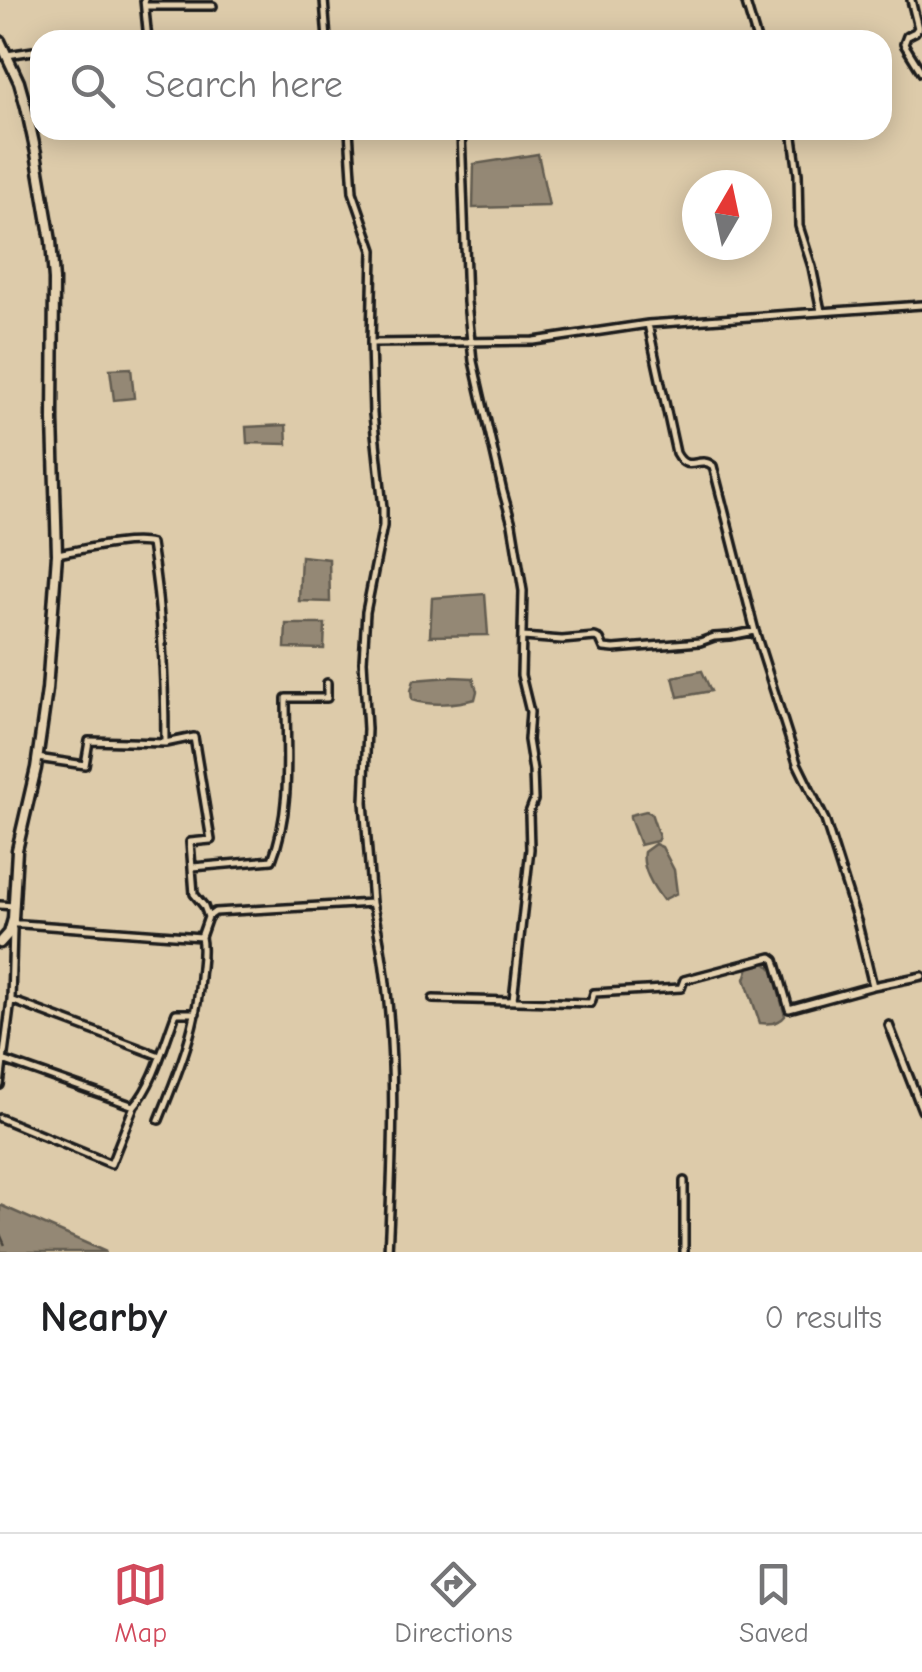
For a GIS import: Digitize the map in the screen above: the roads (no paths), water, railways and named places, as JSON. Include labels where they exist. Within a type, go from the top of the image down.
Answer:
[{"type":"main road","points":[[0,41],[8,54],[30,129]]},
{"type":"main road","points":[[0,943],[13,920],[17,850],[47,690],[56,554],[54,280],[51,241],[32,140]]},
{"type":"street","points":[[324,0],[327,30]]},
{"type":"street","points":[[745,0],[754,30]]},
{"type":"street","points":[[911,0],[918,28],[907,36],[904,44],[922,74]]},
{"type":"street","points":[[147,30],[145,3],[213,6]]},
{"type":"street","points":[[8,54],[30,51]]},
{"type":"street","points":[[350,140],[353,192],[373,250],[373,414],[383,508],[366,612],[363,662],[367,729],[364,802],[372,904],[389,1004],[392,1120],[388,1252]]},
{"type":"street","points":[[461,140],[473,361],[512,524],[522,591],[521,676],[530,712],[528,740],[534,800],[529,813],[530,850],[512,1000]]},
{"type":"street","points":[[793,140],[799,226],[821,310]]},
{"type":"street","points":[[371,343],[534,341],[648,324],[922,305]]},
{"type":"street","points":[[648,324],[676,453],[681,463],[705,462],[713,466],[756,632],[797,762],[824,820],[858,924],[873,986]]},
{"type":"street","points":[[56,554],[151,544],[166,666],[165,743]]},
{"type":"street","points":[[523,637],[595,637],[606,649],[614,649],[700,642],[714,636],[756,632]]},
{"type":"street","points":[[193,866],[272,860],[280,840],[285,798],[286,698],[327,698],[327,683]]},
{"type":"street","points":[[37,758],[86,765],[89,740],[165,743],[194,737],[211,840],[190,842],[194,894],[208,917],[202,938],[193,1031],[158,1120]]},
{"type":"street","points":[[208,917],[229,910],[372,904]]},
{"type":"street","points":[[0,905],[13,906]]},
{"type":"street","points":[[13,920],[16,924],[202,938]]},
{"type":"street","points":[[0,1085],[11,1000],[13,920]]},
{"type":"street","points":[[432,999],[591,1003],[594,993],[682,988],[684,980],[771,958],[775,960],[789,1010],[922,976]]},
{"type":"street","points":[[11,1000],[160,1056]]},
{"type":"street","points":[[0,1118],[111,1164],[176,1013],[196,1013]]},
{"type":"street","points":[[889,1025],[922,1110]]},
{"type":"street","points":[[2,1059],[134,1106]]},
{"type":"street","points":[[684,1182],[684,1252]]}]
